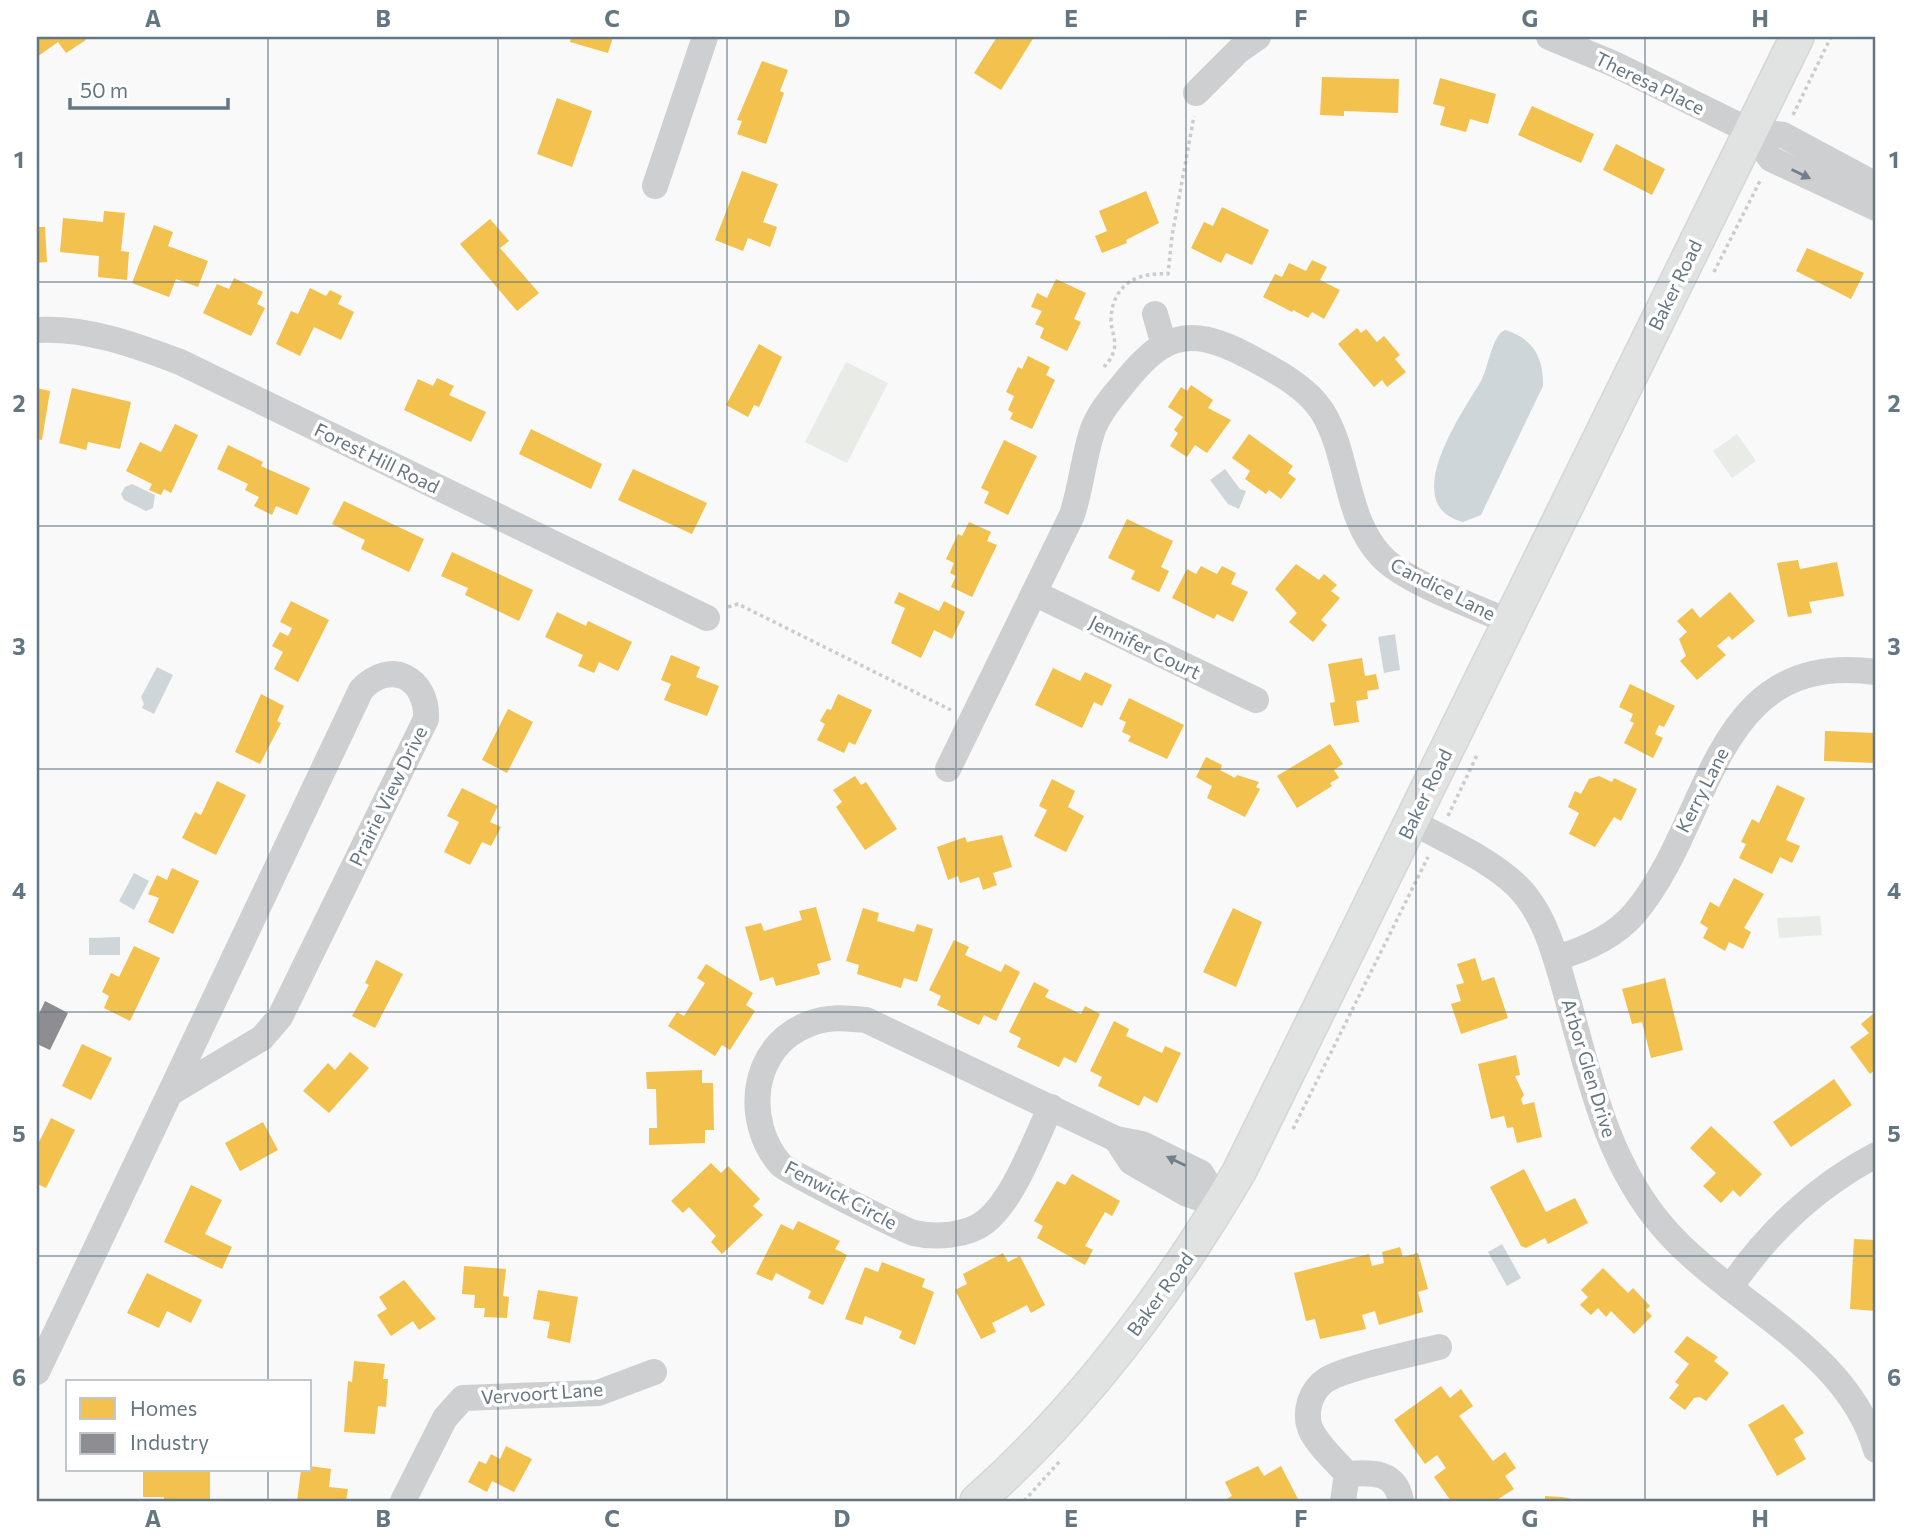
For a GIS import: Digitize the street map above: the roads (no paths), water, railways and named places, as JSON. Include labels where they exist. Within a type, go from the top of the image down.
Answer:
[{"type":"main road","name":"Baker Road","points":[[986,1498],[1119,1349],[1180,1269],[1220,1205],[1279,1094],[1797,37]]},
{"type":"street","points":[[654,187],[705,37]]},
{"type":"street","points":[[1196,93],[1238,51],[1258,37]]},
{"type":"street","name":"Theresa Place","points":[[1549,37],[1614,64],[1750,131]]},
{"type":"street","points":[[1750,131],[1783,135],[1876,185]]},
{"type":"street","points":[[1750,131],[1771,159],[1876,208]]},
{"type":"street","points":[[1155,314],[1164,345]]},
{"type":"street","name":"Forest Hill Road","points":[[37,330],[90,334],[136,345],[180,362],[707,618]]},
{"type":"street","name":"Candice Lane","points":[[948,769],[1072,515],[1081,487],[1092,431],[1106,405],[1135,368],[1153,349],[1164,345],[1201,337],[1225,344],[1298,386],[1321,409],[1336,438],[1365,534],[1383,558],[1407,574],[1510,622]]},
{"type":"street","name":"Jennifer Court","points":[[1034,593],[1256,700]]},
{"type":"street","name":"Kerry Lane","points":[[1556,958],[1579,951],[1607,936],[1633,915],[1663,868],[1726,741],[1738,721],[1758,701],[1786,682],[1817,672],[1852,668],[1876,672]]},
{"type":"street","name":"Prairie View Drive","points":[[37,1372],[361,690],[373,678],[388,673],[407,678],[421,689],[427,703],[426,719],[280,1017],[254,1044],[170,1093]]},
{"type":"street","name":"Arbor Glen Drive","points":[[1411,821],[1493,866],[1517,885],[1535,909],[1556,958],[1602,1120],[1637,1193],[1663,1227],[1694,1260],[1823,1364],[1844,1387],[1860,1413],[1876,1450]]},
{"type":"street","name":"Fenwick Circle","points":[[1051,1107],[1001,1206],[983,1223],[939,1236],[912,1233],[783,1168],[767,1145],[757,1120],[758,1090],[765,1061],[781,1040],[808,1024],[836,1017],[866,1020],[1051,1107],[1116,1139],[1142,1144],[1201,1173],[1220,1205]]},
{"type":"street","points":[[1730,1288],[1752,1259],[1802,1205],[1876,1156]]},
{"type":"street","points":[[1343,1501],[1347,1474],[1311,1429],[1308,1417],[1316,1389],[1327,1379],[1343,1373],[1439,1347]]},
{"type":"street","name":"Vervoort Lane","points":[[403,1501],[439,1428],[463,1398],[598,1392],[654,1372]]},
{"type":"street","points":[[1347,1474],[1382,1474],[1397,1488],[1401,1501]]}]
